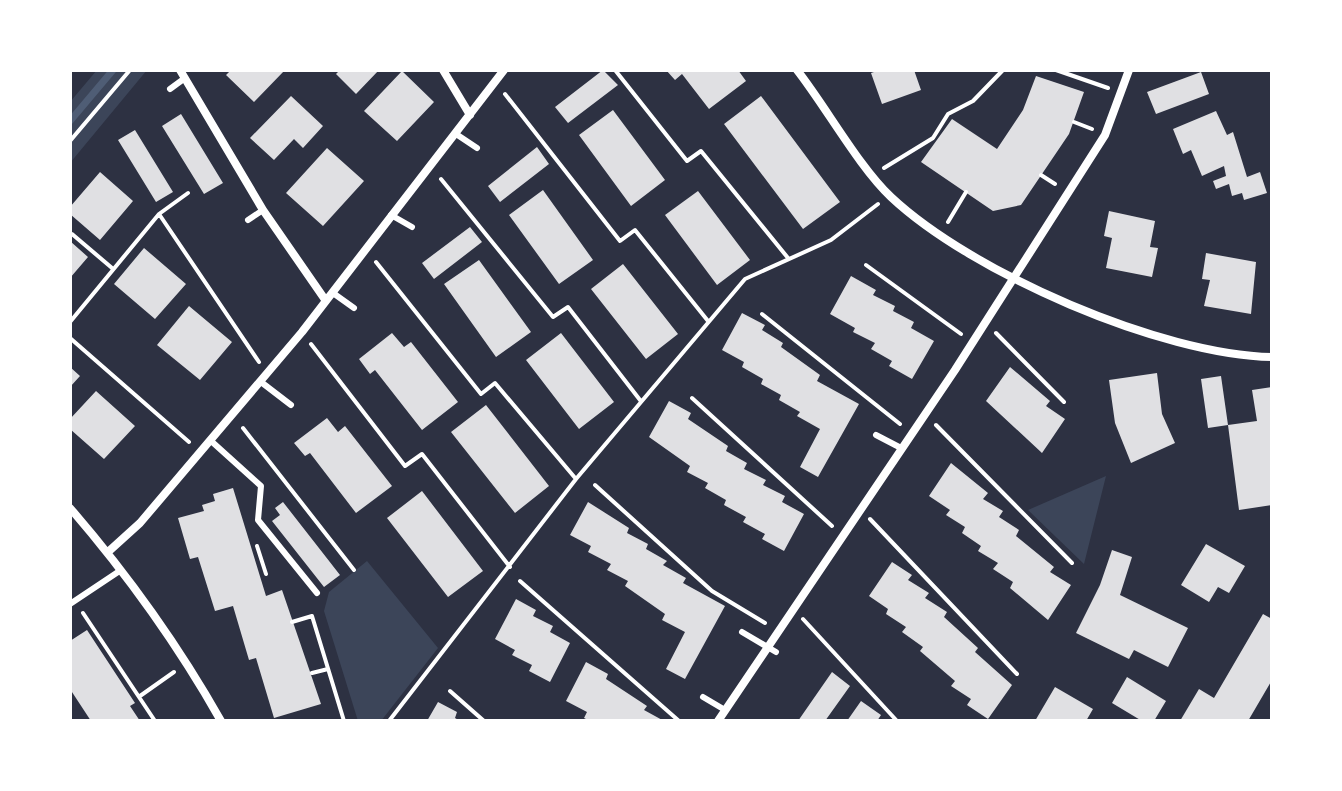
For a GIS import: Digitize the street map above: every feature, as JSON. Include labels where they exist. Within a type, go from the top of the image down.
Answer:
[{"type":"street","points":[[443,70],[470,115]]},
{"type":"street","points":[[108,552],[140,523],[231,413],[261,382],[504,70]]},
{"type":"street","points":[[797,70],[889,195],[939,238],[1013,279],[1144,332],[1214,351],[1272,357]]},
{"type":"street","points":[[718,721],[973,343],[1105,135],[1129,70]]},
{"type":"street","points":[[182,74],[263,210],[330,297]]},
{"type":"street","points":[[70,508],[108,552],[188,663],[221,721]]},
{"type":"lane","points":[[170,89],[182,74]]},
{"type":"lane","points":[[456,134],[477,148]]},
{"type":"lane","points":[[248,220],[263,210]]},
{"type":"lane","points":[[391,215],[412,227]]},
{"type":"lane","points":[[330,297],[354,308]]},
{"type":"lane","points":[[261,382],[291,405]]},
{"type":"lane","points":[[876,435],[901,448]]},
{"type":"lane","points":[[210,440],[261,486],[258,520],[317,593]]},
{"type":"lane","points":[[72,602],[121,570]]},
{"type":"lane","points":[[742,632],[776,652]]},
{"type":"lane","points":[[703,697],[725,710]]},
{"type":"path","points":[[70,141],[130,70]]},
{"type":"path","points":[[615,70],[687,161],[701,151],[788,258]]},
{"type":"path","points":[[874,176],[897,157],[935,140],[948,114],[973,101],[1003,70]]},
{"type":"path","points":[[1056,70],[1122,93]]},
{"type":"path","points":[[495,81],[620,241],[635,230],[708,321]]},
{"type":"path","points":[[431,166],[553,317],[568,307],[640,400]]},
{"type":"path","points":[[939,238],[966,192]]},
{"type":"path","points":[[70,322],[159,214],[188,193]]},
{"type":"path","points":[[389,721],[424,670],[510,567],[576,479],[745,279],[831,240],[889,195]]},
{"type":"path","points":[[159,214],[267,374]]},
{"type":"path","points":[[72,234],[112,268]]},
{"type":"path","points":[[364,247],[481,394],[495,383],[576,479]]},
{"type":"path","points":[[866,265],[973,343]]},
{"type":"path","points":[[762,314],[912,433]]},
{"type":"path","points":[[986,322],[1064,402]]},
{"type":"path","points":[[302,332],[405,466],[422,454],[510,567]]},
{"type":"path","points":[[70,338],[200,451]]},
{"type":"path","points":[[692,398],[843,536]]},
{"type":"path","points":[[231,413],[354,570]]},
{"type":"path","points":[[925,414],[1072,563]]},
{"type":"path","points":[[595,485],[712,591],[777,630]]},
{"type":"path","points":[[860,509],[1017,674]]},
{"type":"path","points":[[257,545],[266,574]]},
{"type":"path","points":[[520,581],[679,721]]},
{"type":"path","points":[[72,602],[155,721]]},
{"type":"path","points":[[793,609],[897,721]]},
{"type":"path","points":[[292,622],[312,616],[344,721]]},
{"type":"path","points":[[111,667],[117,663]]},
{"type":"path","points":[[140,696],[188,663]]},
{"type":"path","points":[[312,673],[328,669]]},
{"type":"path","points":[[450,691],[484,721]]},
{"type":"shaded area","points":[[97,70],[147,70],[70,163],[70,102]]},
{"type":"shaded area","points":[[1106,476],[1084,564],[1028,510]]},
{"type":"shaded area","points":[[367,561],[438,648],[381,721],[358,721],[324,611],[329,592]]},
{"type":"building","points":[[231,70],[285,70],[254,102],[226,75]]},
{"type":"building","points":[[340,70],[379,70],[356,94],[336,74]]},
{"type":"building","points":[[603,70],[618,85],[568,123],[555,107]]},
{"type":"building","points":[[666,70],[738,70],[746,81],[709,109],[682,74],[675,80]]},
{"type":"building","points":[[914,70],[921,90],[882,104],[871,73]]},
{"type":"building","points":[[402,71],[434,102],[397,141],[364,111]]},
{"type":"building","points":[[1201,72],[1209,94],[1156,114],[1147,92]]},
{"type":"building","points":[[1036,76],[1084,92],[1069,134],[1021,205],[993,211],[921,162],[952,119],[997,149],[1023,110]]},
{"type":"building","points":[[291,96],[323,126],[303,148],[294,139],[274,160],[250,138]]},
{"type":"building","points":[[761,96],[840,202],[803,229],[724,124]]},
{"type":"building","points":[[613,110],[665,180],[631,206],[579,135]]},
{"type":"building","points":[[1216,111],[1227,135],[1233,132],[1247,177],[1260,172],[1267,193],[1244,200],[1242,193],[1232,196],[1229,184],[1216,189],[1213,181],[1226,176],[1224,166],[1202,176],[1191,150],[1183,154],[1173,129]]},
{"type":"building","points":[[181,114],[223,183],[204,194],[162,126]]},
{"type":"building","points":[[135,130],[173,192],[156,202],[118,140]]},
{"type":"building","points":[[537,147],[549,164],[500,202],[488,186]]},
{"type":"building","points":[[327,148],[364,181],[323,226],[286,193]]},
{"type":"building","points":[[100,172],[133,201],[100,240],[70,214],[70,207]]},
{"type":"building","points":[[543,190],[593,260],[559,284],[509,215]]},
{"type":"building","points":[[698,191],[750,260],[717,285],[665,215]]},
{"type":"building","points":[[1109,211],[1155,221],[1150,247],[1158,248],[1152,277],[1106,268],[1112,238],[1104,236]]},
{"type":"building","points":[[470,227],[482,242],[434,279],[422,263]]},
{"type":"building","points":[[70,241],[88,257],[70,278]]},
{"type":"building","points":[[144,248],[186,284],[155,319],[114,284]]},
{"type":"building","points":[[1206,253],[1256,262],[1251,314],[1204,306],[1210,280],[1202,279]]},
{"type":"building","points":[[479,260],[531,332],[496,357],[444,284]]},
{"type":"building","points":[[623,264],[678,334],[646,359],[591,289]]},
{"type":"building","points":[[851,276],[876,290],[873,295],[895,306],[893,311],[914,322],[911,328],[934,341],[912,379],[889,366],[892,361],[871,349],[875,343],[853,332],[855,328],[830,314]]},
{"type":"building","points":[[189,306],[232,342],[200,380],[157,345]]},
{"type":"building","points":[[742,313],[765,325],[762,330],[783,343],[781,347],[820,375],[817,381],[859,404],[818,477],[800,467],[820,429],[797,416],[800,412],[779,400],[781,395],[761,384],[763,379],[742,367],[744,362],[722,350]]},
{"type":"building","points":[[392,333],[404,347],[411,342],[458,402],[422,430],[375,370],[370,374],[359,359]]},
{"type":"building","points":[[561,333],[614,402],[579,429],[526,360]]},
{"type":"building","points":[[70,367],[80,376],[70,387]]},
{"type":"building","points":[[1010,367],[1050,401],[1046,406],[1065,419],[1042,453],[986,401]]},
{"type":"building","points":[[1157,373],[1162,414],[1175,443],[1131,463],[1115,423],[1109,380]]},
{"type":"building","points":[[1221,376],[1228,425],[1208,428],[1201,379]]},
{"type":"building","points":[[1272,387],[1272,505],[1239,510],[1228,425],[1257,421],[1252,390]]},
{"type":"building","points":[[96,391],[135,426],[104,459],[70,429],[70,419]]},
{"type":"building","points":[[669,401],[691,413],[688,419],[728,446],[726,451],[747,463],[744,469],[766,480],[763,485],[785,496],[782,502],[804,514],[784,551],[762,539],[765,534],[743,522],[746,517],[724,505],[726,500],[705,488],[708,483],[687,472],[690,466],[649,437]]},
{"type":"building","points":[[486,405],[549,486],[515,513],[451,432]]},
{"type":"building","points":[[327,418],[338,432],[345,426],[392,486],[356,513],[310,453],[305,456],[294,443]]},
{"type":"building","points":[[951,463],[988,493],[983,499],[1003,511],[999,517],[1019,530],[1016,536],[1054,567],[1050,572],[1071,585],[1048,620],[1010,588],[1013,582],[993,569],[998,563],[978,551],[981,546],[962,533],[965,527],[946,515],[950,510],[929,496]]},
{"type":"building","points":[[233,488],[266,596],[282,590],[321,704],[274,718],[256,658],[249,660],[233,606],[215,611],[198,557],[190,559],[178,518],[204,511],[202,505],[215,501],[213,494]]},
{"type":"building","points":[[422,491],[483,571],[448,597],[387,518]]},
{"type":"building","points":[[283,502],[340,575],[324,587],[272,521],[280,515],[275,508]]},
{"type":"building","points":[[588,502],[629,528],[627,533],[648,544],[646,549],[667,561],[663,565],[686,578],[683,583],[725,606],[685,679],[666,669],[685,632],[662,620],[665,614],[625,586],[628,581],[607,570],[611,564],[588,552],[591,546],[570,535]]},
{"type":"building","points":[[1206,544],[1245,566],[1229,593],[1218,587],[1209,602],[1181,585]]},
{"type":"building","points":[[1112,550],[1132,557],[1120,595],[1188,628],[1168,667],[1134,650],[1129,659],[1076,633],[1100,585]]},
{"type":"building","points":[[892,562],[912,575],[908,580],[929,593],[925,598],[947,612],[944,617],[978,648],[975,652],[1012,685],[988,719],[967,705],[971,699],[951,686],[955,681],[920,651],[923,647],[902,632],[906,627],[886,614],[888,609],[869,596]]},
{"type":"building","points":[[516,599],[536,610],[533,616],[553,626],[550,632],[570,643],[550,682],[529,671],[532,665],[512,655],[515,650],[495,639]]},
{"type":"building","points":[[1263,614],[1272,619],[1272,680],[1248,721],[1180,721],[1199,689],[1214,698]]},
{"type":"building","points":[[87,630],[135,703],[130,706],[140,721],[91,721],[70,689],[70,641]]},
{"type":"building","points":[[586,662],[608,674],[606,679],[647,706],[644,710],[664,721],[590,721],[584,718],[587,712],[566,701]]},
{"type":"building","points":[[832,672],[850,686],[825,721],[798,721]]},
{"type":"building","points":[[1127,677],[1166,701],[1154,721],[1142,721],[1112,703]]},
{"type":"building","points":[[1055,687],[1093,709],[1086,721],[1035,721]]},
{"type":"building","points":[[861,701],[881,715],[877,721],[847,721]]},
{"type":"building","points":[[438,702],[457,712],[455,718],[460,721],[427,721]]},
{"type":"waterway","points":[[70,121],[113,70]]}]
